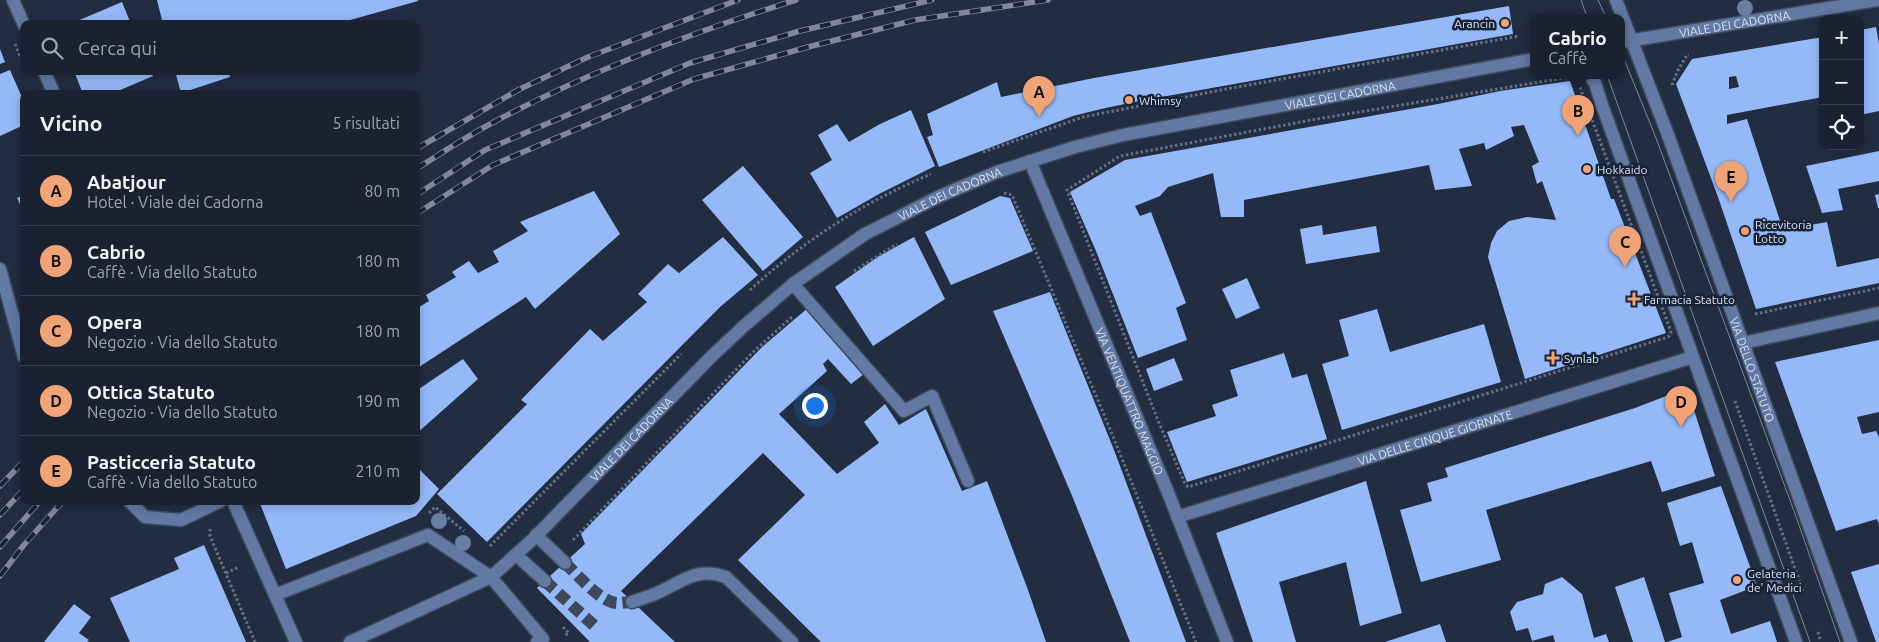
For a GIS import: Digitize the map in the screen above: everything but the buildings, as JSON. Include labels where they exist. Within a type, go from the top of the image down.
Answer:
[{"type":"street","points":[[13,0],[22,20]]},
{"type":"street","name":"VIA DELLO STATUTO","points":[[1616,0],[1620,14]]},
{"type":"street","name":"VIALE DEI CADORNA","points":[[1627,42],[1877,0]]},
{"type":"street","name":"VIA DELLO STATUTO","points":[[1627,42],[1743,343],[1851,642]]},
{"type":"street","name":"VIALE DEI CADORNA","points":[[350,642],[491,577],[535,537],[711,357],[794,284],[865,234],[940,196],[1030,161],[1123,135],[1530,60]]},
{"type":"street","points":[[46,75],[52,90]]},
{"type":"street","points":[[1592,79],[1796,642]]},
{"type":"street","name":"VIA VENTIQUATTRO MAGGIO","points":[[1030,161],[1227,642]]},
{"type":"street","points":[[0,269],[20,342]]},
{"type":"street","points":[[794,284],[904,411],[932,396],[968,481]]},
{"type":"street","points":[[1743,343],[1879,313]]},
{"type":"street","name":"VIA DELLE CINQUE GIORNATE","points":[[1177,516],[1693,357]]},
{"type":"street","points":[[133,505],[145,516],[181,520],[213,505]]},
{"type":"street","points":[[235,505],[296,642]]},
{"type":"street","points":[[275,595],[428,535],[491,577],[543,639],[537,642]]},
{"type":"street","points":[[535,537],[561,559]]},
{"type":"street","points":[[516,555],[544,581]]},
{"type":"street","points":[[632,602],[700,573],[714,572],[732,582],[792,642]]},
{"type":"path","points":[[979,153],[1083,117],[1519,36]]},
{"type":"path","points":[[1675,93],[1672,84],[1678,70],[1687,55],[1694,53]]},
{"type":"path","points":[[1553,79],[1317,119],[1120,156],[1067,190],[1184,484],[1188,487],[1668,337],[1670,333],[1669,326],[1578,82],[1573,79]]},
{"type":"path","points":[[749,290],[777,265],[842,219],[910,183],[936,172]]},
{"type":"path","points":[[996,194],[1012,195],[1110,429],[1196,642]]},
{"type":"path","points":[[851,272],[901,242]]},
{"type":"path","points":[[1752,314],[1879,288]]},
{"type":"path","points":[[561,559],[751,354],[809,301]]},
{"type":"path","points":[[486,549],[682,353]]},
{"type":"path","points":[[1735,401],[1804,593]]},
{"type":"path","points":[[428,514],[435,507],[465,531]]},
{"type":"path","points":[[207,508],[210,536],[255,642]]},
{"type":"path","points":[[1817,630],[1820,639]]},
{"type":"tunnel","points":[[565,563],[603,598],[617,603],[632,602]]},
{"type":"tunnel","points":[[545,581],[598,629]]},
{"type":"tram line","points":[[1581,0],[1586,14]]},
{"type":"tram line","points":[[1598,0],[1605,14]]},
{"type":"tram line","points":[[1625,61],[1656,138],[1794,511],[1840,642]]},
{"type":"tram line","points":[[1608,79],[1810,642]]},
{"type":"railway","points":[[420,147],[518,90],[588,57],[738,0]]},
{"type":"railway","points":[[420,166],[484,127],[530,103],[605,69],[680,39],[796,0]]},
{"type":"railway","points":[[420,192],[485,150],[690,63],[800,31],[932,0]]},
{"type":"railway","points":[[420,211],[493,165],[694,79],[808,47],[915,20],[1048,0]]},
{"type":"railway","points":[[0,486],[20,465]]},
{"type":"railway","points":[[0,515],[20,493]]},
{"type":"railway","points":[[0,547],[37,505]]},
{"type":"railway","points":[[0,576],[23,546],[59,505]]},
{"type":"place","name":"Arancin","points":[[1505,23]]},
{"type":"place","name":"Whimsy","points":[[1129,100]]},
{"type":"place","name":"Abatjour","points":[[1039,117]]},
{"type":"place","name":"Cabrio","points":[[1578,136]]},
{"type":"place","name":"Hokkaido","points":[[1587,169]]},
{"type":"place","name":"Pasticceria Statuto","points":[[1731,202]]},
{"type":"place","name":"Ricevitoria Lotto","points":[[1745,231]]},
{"type":"place","name":"Opera","points":[[1625,267]]},
{"type":"place","name":"Farmacia Statuto","points":[[1634,299]]},
{"type":"place","name":"Synlab","points":[[1553,358]]},
{"type":"place","name":"Ottica Statuto","points":[[1681,427]]},
{"type":"place","name":"Gelateria de' Medici","points":[[1737,580]]}]
